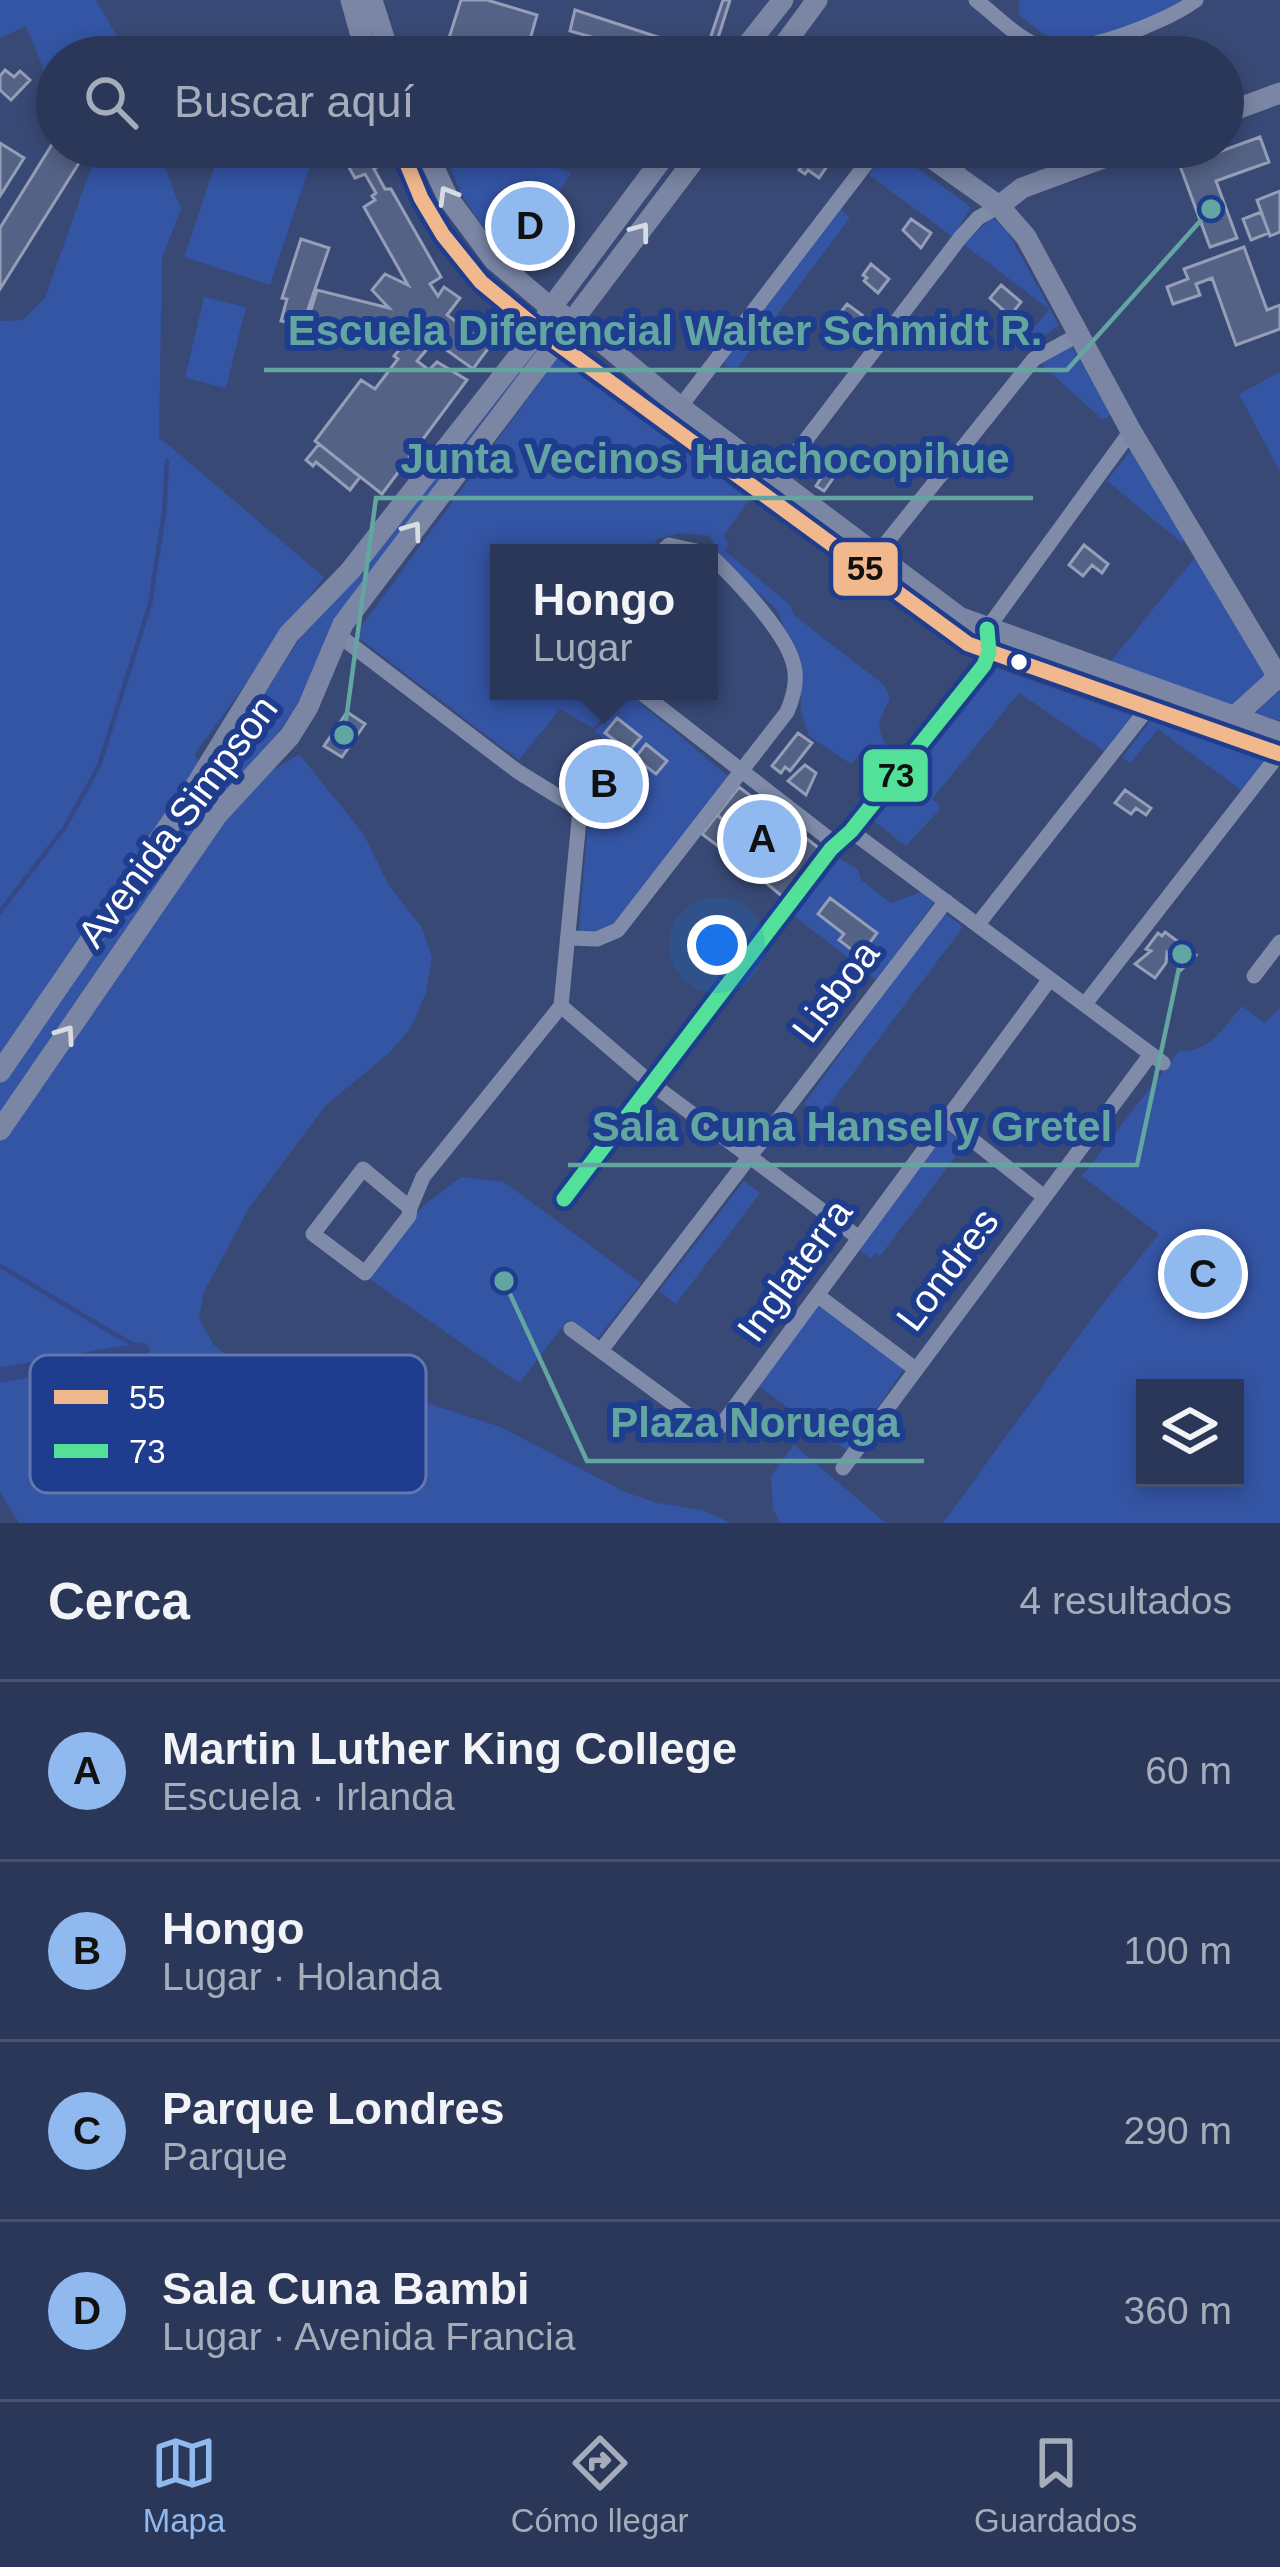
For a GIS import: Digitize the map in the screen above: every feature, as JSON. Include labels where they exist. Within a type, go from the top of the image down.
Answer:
[{"type":"main road","points":[[350,0],[374,36]]},
{"type":"main road","points":[[368,36],[372,0]]},
{"type":"main road","points":[[756,36],[783,0]]},
{"type":"main road","points":[[795,36],[817,0]]},
{"type":"main road","points":[[758,33],[762,36]]},
{"type":"main road","points":[[1244,106],[1280,92]]},
{"type":"main road","points":[[409,168],[443,235],[481,282],[968,644],[988,640],[1280,733]]},
{"type":"main road","points":[[432,168],[478,243],[551,308],[988,640],[1148,708],[1280,754]]},
{"type":"main road","name":"Avenida Simpson","points":[[0,1130],[217,815],[290,736],[308,707],[337,634],[548,335],[551,308],[655,168]]},
{"type":"main road","name":"Avenida Simpson","points":[[0,1072],[188,798],[289,634],[350,572],[548,335],[572,321],[688,168]]},
{"type":"main road","points":[[946,168],[999,206],[1025,237],[1131,431],[1279,678],[1234,717]]},
{"type":"main road","points":[[999,206],[1022,188],[1076,168]]},
{"type":"main road","points":[[188,798],[217,815]]},
{"type":"street","points":[[976,0],[1017,36]]},
{"type":"street","points":[[1116,36],[1164,20],[1196,0]]},
{"type":"street","points":[[680,406],[863,168]]},
{"type":"street","points":[[954,174],[957,168]]},
{"type":"street","points":[[776,479],[960,238],[978,218],[999,206]]},
{"type":"street","points":[[878,553],[1034,359],[1078,335]]},
{"type":"street","points":[[564,1199],[837,845],[984,665],[988,640],[1131,431]]},
{"type":"street","points":[[570,938],[597,939],[618,930],[787,712],[795,687],[794,664],[778,633],[718,566]]},
{"type":"street","points":[[337,634],[517,771],[580,810],[561,1006],[422,1178],[409,1216],[365,1274],[313,1234],[363,1169],[410,1208]]},
{"type":"street","points":[[651,700],[837,845]]},
{"type":"street","points":[[978,924],[1148,708]]},
{"type":"street","points":[[851,831],[1085,1004],[1280,754]]},
{"type":"street","name":"Lisboa","points":[[602,1349],[946,901]]},
{"type":"street","points":[[1254,976],[1280,942]]},
{"type":"street","name":"Inglaterra","points":[[602,1349],[706,1428],[720,1427],[1050,979]]},
{"type":"street","name":"Londres","points":[[843,1468],[1042,1196],[1156,1058],[1085,1004]]},
{"type":"street","points":[[561,1006],[652,1084],[859,1238]]},
{"type":"street","points":[[946,1119],[1042,1196]]},
{"type":"street","points":[[817,1295],[914,1368]]},
{"type":"street","points":[[572,1329],[602,1349]]},
{"type":"shaded area","points":[[0,0],[96,0],[117,36],[36,36],[36,50],[26,26],[0,38]]},
{"type":"shaded area","points":[[1019,0],[1181,0],[1153,16],[1088,36],[1048,36],[1019,15]]},
{"type":"shaded area","points":[[91,168],[165,168],[181,209],[162,258],[159,437],[324,577],[194,755],[212,777],[310,622],[535,346],[538,349],[465,444],[317,662],[296,707],[272,742],[267,774],[299,754],[363,833],[387,882],[422,928],[432,957],[426,993],[410,1029],[388,1054],[325,1106],[249,1208],[204,1292],[199,1318],[213,1344],[226,1355],[30,1355],[30,1493],[426,1493],[426,1403],[501,1427],[625,1492],[702,1510],[731,1523],[19,1523],[0,1492],[0,321],[23,320],[45,298]]},
{"type":"shaded area","points":[[214,168],[309,168],[270,285],[184,257]]},
{"type":"shaded area","points":[[450,168],[557,168],[571,173],[558,193],[537,198],[520,190],[487,233]]},
{"type":"shaded area","points":[[874,168],[917,168],[971,207],[953,237],[869,175]]},
{"type":"shaded area","points":[[836,206],[850,218],[735,371],[718,359]]},
{"type":"shaded area","points":[[992,218],[1006,229],[1059,325],[1037,342],[1028,336],[1049,309],[963,244]]},
{"type":"shaded area","points":[[204,297],[246,307],[226,388],[185,378]]},
{"type":"shaded area","points":[[1071,346],[1112,414],[1103,420],[1041,364]]},
{"type":"shaded area","points":[[561,353],[749,500],[724,535],[725,551],[789,604],[795,616],[884,685],[890,699],[880,732],[886,745],[879,755],[869,743],[851,764],[809,736],[801,711],[800,668],[777,610],[722,558],[710,536],[681,533],[657,539],[654,544],[490,544],[490,700],[623,700],[593,728],[560,709],[519,760],[355,635]]},
{"type":"shaded area","points":[[1280,372],[1280,472],[1239,394]]},
{"type":"shaded area","points":[[1131,450],[1185,539],[1182,543],[1107,481]]},
{"type":"shaded area","points":[[1197,555],[1280,693],[1280,721],[1107,666]]},
{"type":"shaded area","points":[[996,668],[1133,716],[1104,751],[1019,693],[932,799],[941,808],[906,846],[871,819]]},
{"type":"shaded area","points":[[628,700],[637,700],[728,776],[614,928],[604,934],[579,931],[590,798],[626,755],[594,731]]},
{"type":"shaded area","points":[[1155,715],[1264,755],[1264,762],[1242,791],[1158,729],[1131,763],[1122,758]]},
{"type":"shaded area","points":[[834,855],[858,870],[861,880],[891,903],[921,892],[934,902],[877,980],[793,915]]},
{"type":"shaded area","points":[[943,912],[963,927],[821,1116],[804,1104]]},
{"type":"shaded area","points":[[1242,1006],[1265,1023],[1280,1008],[1280,1523],[943,1523],[1159,1234],[1082,1176],[1179,1051],[1199,1048]]},
{"type":"shaded area","points":[[948,1131],[965,1144],[880,1256],[876,1253],[871,1259],[858,1249]]},
{"type":"shaded area","points":[[461,1177],[504,1182],[641,1283],[598,1338],[568,1320],[519,1383],[368,1278],[423,1206]]},
{"type":"shaded area","points":[[744,1181],[760,1193],[676,1304],[659,1291]]},
{"type":"shaded area","points":[[815,1297],[906,1366],[848,1451],[754,1383]]},
{"type":"shaded area","points":[[794,1445],[886,1523],[780,1523],[773,1509],[771,1476]]},
{"type":"building","points":[[461,0],[487,0],[537,15],[531,36],[450,36]]},
{"type":"building","points":[[723,0],[730,0],[719,36],[711,36]]},
{"type":"building","points":[[575,10],[655,36],[588,36],[570,31]]},
{"type":"building","points":[[5,70],[14,77],[20,71],[30,80],[11,100],[0,90]]},
{"type":"building","points":[[1260,137],[1269,162],[1216,181],[1237,238],[1210,247],[1181,168],[1244,168],[1244,143]]},
{"type":"building","points":[[0,143],[24,158],[0,196]]},
{"type":"building","points":[[37,168],[76,168],[0,289],[0,228]]},
{"type":"building","points":[[349,168],[376,168],[441,277],[430,284],[438,296],[444,287],[460,298],[447,315],[490,346],[473,369],[434,341],[417,361],[429,370],[437,362],[467,380],[382,494],[315,441],[361,380],[375,389],[398,359],[394,356],[400,349],[307,323],[317,290],[389,308],[372,290],[385,274],[408,285],[364,207],[375,200],[376,193],[365,174],[355,178]]},
{"type":"building","points":[[800,168],[826,168],[819,178]]},
{"type":"building","points":[[520,189],[569,225],[557,241],[563,245],[554,257],[548,252],[540,262],[492,226]]},
{"type":"building","points":[[1280,191],[1280,232],[1270,236],[1257,200]]},
{"type":"building","points":[[1261,212],[1269,233],[1251,240],[1243,219]]},
{"type":"building","points":[[911,219],[931,233],[921,248],[903,230]]},
{"type":"building","points":[[301,239],[329,248],[303,324],[281,321],[287,299],[282,298]]},
{"type":"building","points":[[1244,247],[1267,310],[1280,305],[1280,329],[1236,345],[1212,278],[1196,284],[1200,295],[1173,304],[1167,287],[1188,279],[1184,269]]},
{"type":"building","points":[[871,264],[889,279],[878,293],[864,281]]},
{"type":"building","points":[[1001,285],[1021,302],[1010,316],[990,298]]},
{"type":"building","points":[[847,304],[862,315],[858,320],[863,323],[850,333],[834,321]]},
{"type":"building","points":[[319,444],[360,477],[350,490],[316,462],[313,466],[306,460]]},
{"type":"building","points":[[827,457],[841,467],[824,491],[816,486],[823,475],[817,470]]},
{"type":"building","points":[[1084,545],[1108,564],[1102,573],[1092,565],[1083,576],[1069,565]]},
{"type":"building","points":[[347,712],[365,724],[342,757],[324,746]]},
{"type":"building","points":[[617,718],[641,737],[629,751],[605,733]]},
{"type":"building","points":[[798,733],[812,743],[790,771],[785,767],[781,773],[772,766]]},
{"type":"building","points":[[646,744],[667,761],[656,774],[635,758]]},
{"type":"building","points":[[805,765],[816,773],[806,795],[788,781]]},
{"type":"building","points":[[739,787],[777,816],[755,844],[717,815]]},
{"type":"building","points":[[1125,790],[1151,808],[1146,815],[1136,808],[1131,814],[1115,803]]},
{"type":"building","points":[[717,815],[774,860],[760,878],[702,834]]},
{"type":"building","points":[[777,816],[797,831],[774,860],[755,844]]},
{"type":"building","points":[[797,831],[820,849],[783,897],[760,878]]},
{"type":"building","points":[[830,898],[877,933],[860,956],[839,940],[844,934],[818,914]]},
{"type":"building","points":[[1165,932],[1196,955],[1181,970],[1167,953],[1155,978],[1135,964],[1151,951],[1146,949],[1158,933]]},
{"type":"waterway","points":[[0,912],[65,827],[99,766],[150,604],[167,461]]},
{"type":"waterway","points":[[0,1266],[142,1350]]},
{"type":"waterway","points":[[114,1355],[142,1350]]},
{"type":"waterway","points":[[0,1375],[30,1370]]},
{"type":"transit line","name":"55","points":[[409,168],[443,235],[481,282],[539,330],[968,644],[1280,754]]},
{"type":"transit line","name":"73","points":[[564,1199],[831,849],[851,831],[984,665],[989,652],[987,629]]},
{"type":"place","name":"Escuela Diferencial Walter Schmidt R.","points":[[1211,209]]},
{"type":"place","name":"Sala Cuna Bambi","points":[[530,226]]},
{"type":"place","name":"Junta Vecinos Huachocopihue","points":[[344,735]]},
{"type":"place","name":"Hongo","points":[[604,784]]},
{"type":"place","name":"Martin Luther King College","points":[[762,839]]},
{"type":"place","name":"Sala Cuna Hansel y Gretel","points":[[1182,954]]},
{"type":"place","name":"Parque Londres","points":[[1203,1274]]},
{"type":"place","name":"Plaza Noruega","points":[[504,1281]]}]
